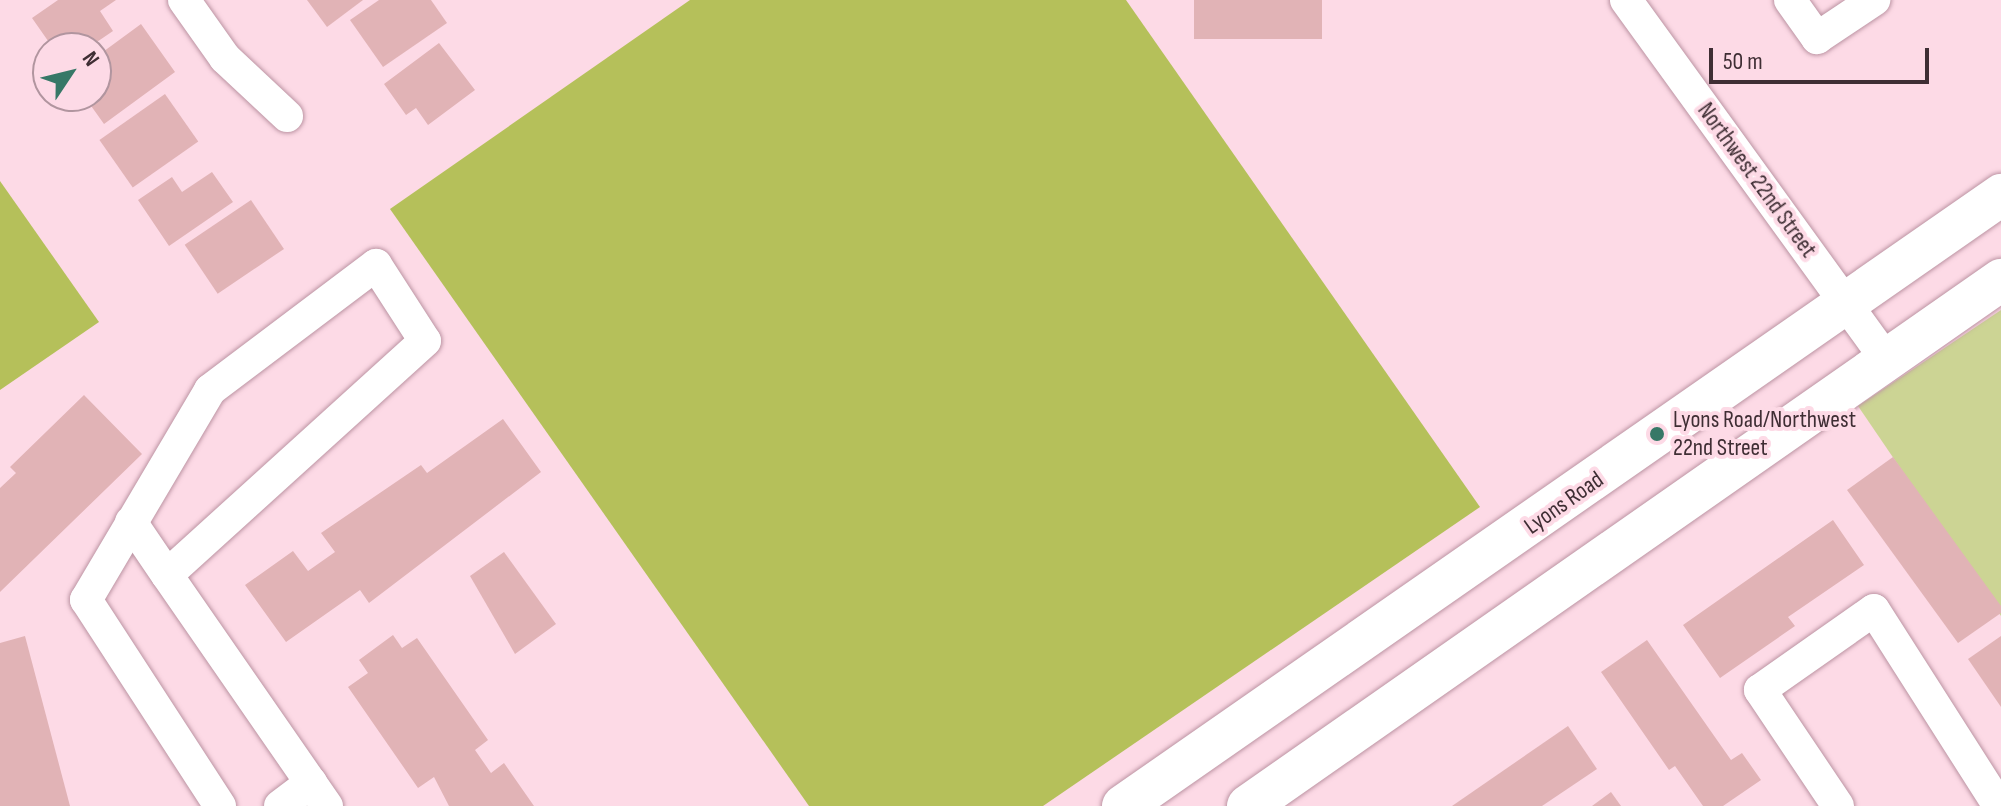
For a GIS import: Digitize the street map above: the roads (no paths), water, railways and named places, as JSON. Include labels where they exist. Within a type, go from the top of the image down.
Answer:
[{"type":"main road","name":"Lyons Road","points":[[1123,806],[2001,195]]},
{"type":"main road","points":[[1248,806],[2001,280]]},
{"type":"street","points":[[184,0],[225,58],[287,116]]},
{"type":"street","name":"Northwest 22nd Street","points":[[1626,0],[1887,360]]},
{"type":"street","points":[[1790,0],[1817,38],[1874,0]]},
{"type":"street","points":[[167,575],[425,341],[376,265],[210,390],[86,600],[220,806]]},
{"type":"street","points":[[131,522],[319,794],[280,806]]},
{"type":"street","points":[[1838,806],[1760,690],[1874,610],[1999,806]]},
{"type":"place","name":"Lyons Road/Northwest 22nd Street","points":[[1657,434]]}]
